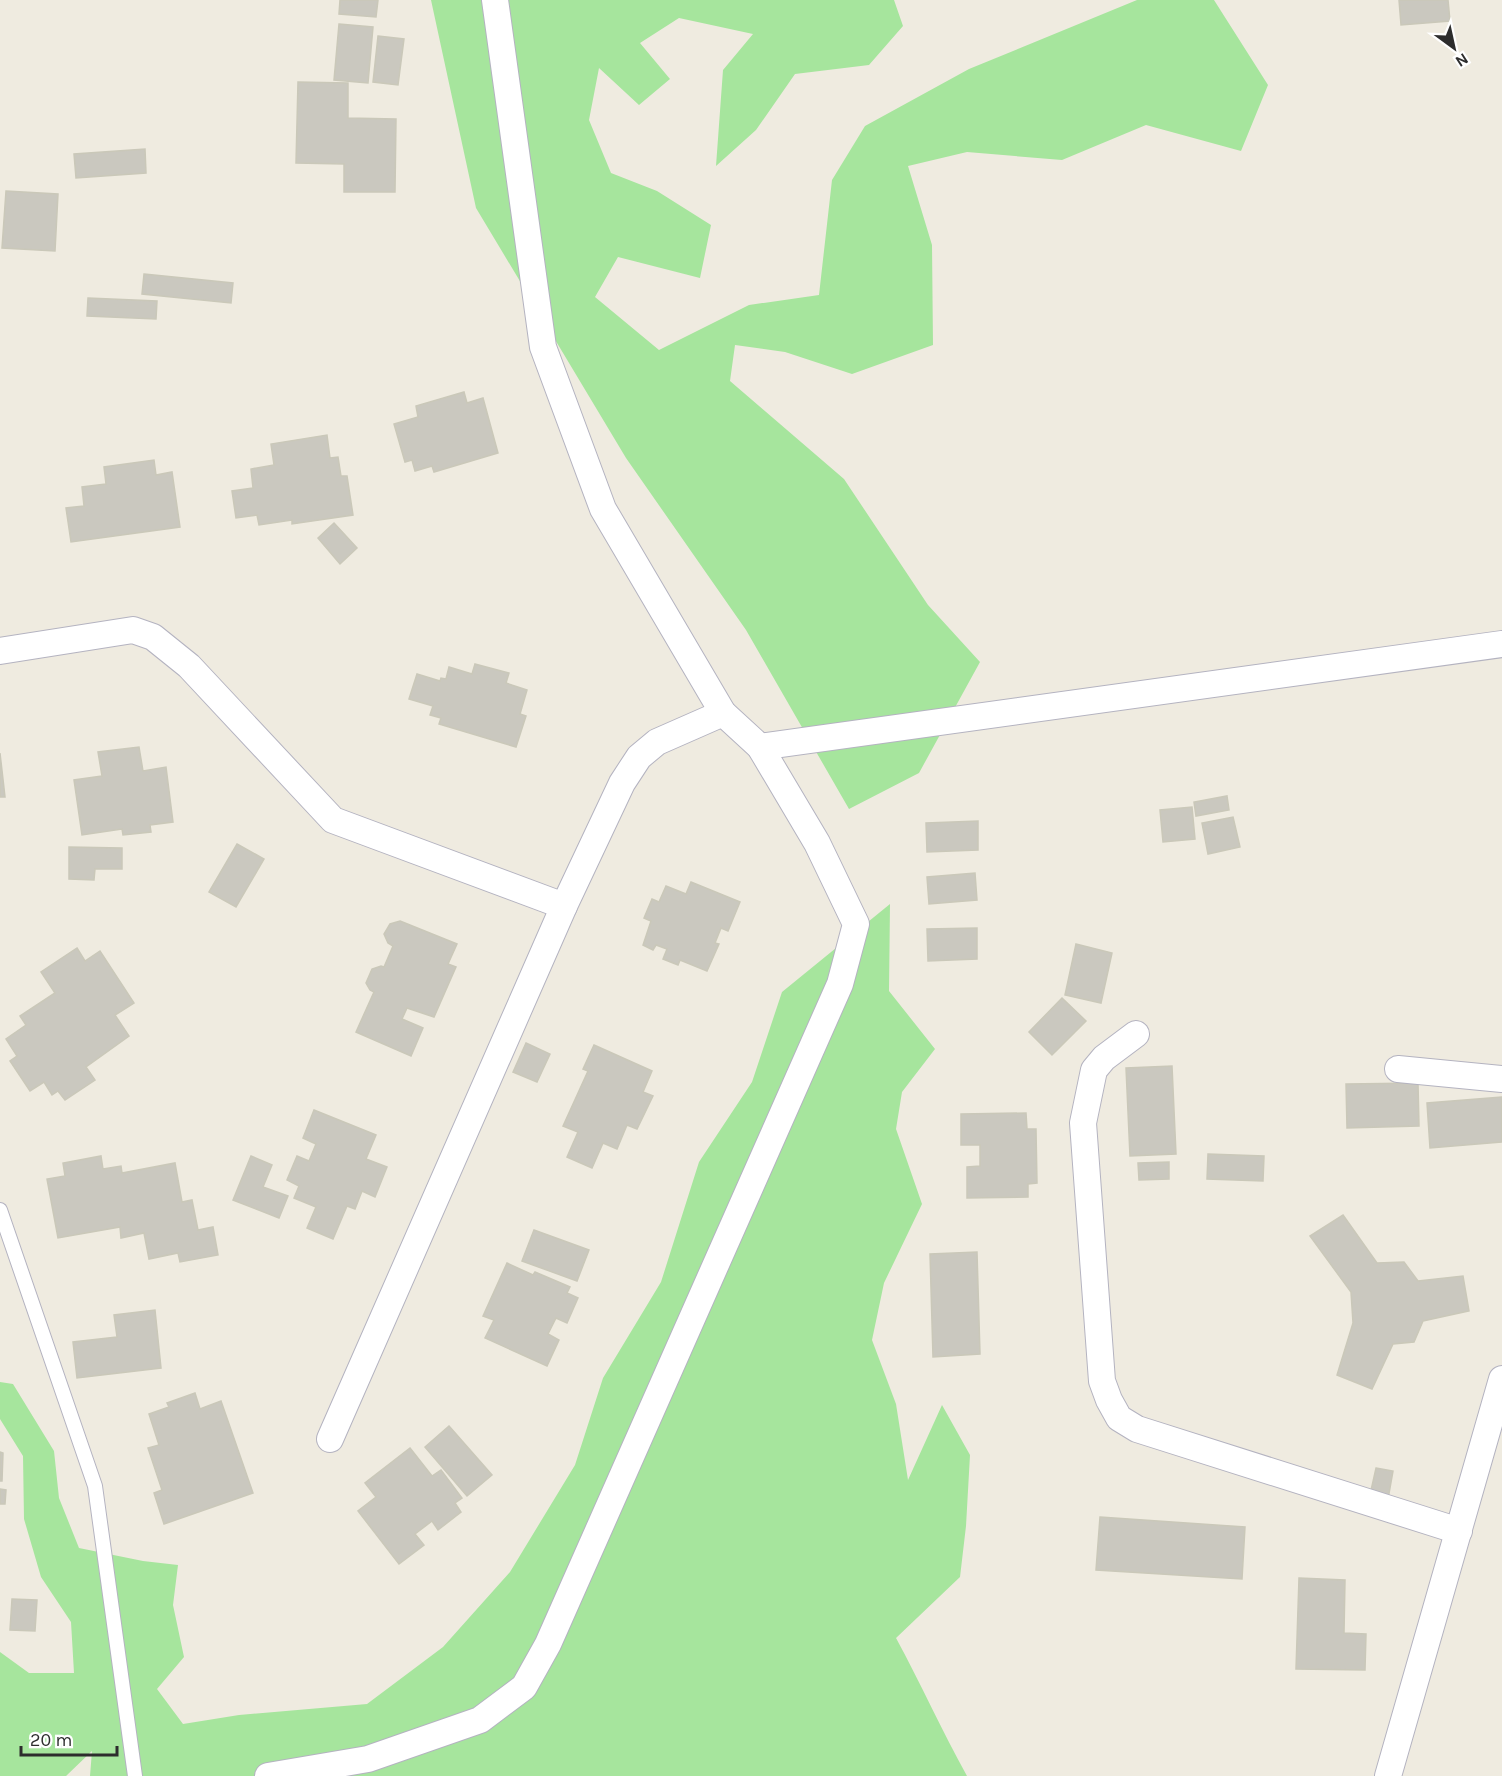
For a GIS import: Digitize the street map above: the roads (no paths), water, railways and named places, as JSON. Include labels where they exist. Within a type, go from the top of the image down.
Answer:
[{"type":"street","points":[[268,1776],[368,1759],[480,1720],[524,1687],[548,1644],[840,984],[856,924],[818,843],[760,747],[723,713],[603,509],[543,347],[495,0]]},
{"type":"street","points":[[0,651],[133,630],[153,637],[189,666],[333,820],[564,906]]},
{"type":"street","points":[[760,747],[1502,644]]},
{"type":"street","points":[[330,1439],[564,906],[622,783],[639,757],[657,742],[723,713]]},
{"type":"street","points":[[1136,1034],[1104,1058],[1094,1070],[1083,1124],[1102,1381],[1119,1418],[1137,1429],[1459,1531]]},
{"type":"street","points":[[1398,1069],[1502,1079]]},
{"type":"street","points":[[1388,1776],[1502,1379]]},
{"type":"lane","points":[[0,1210],[95,1486],[135,1776]]}]
